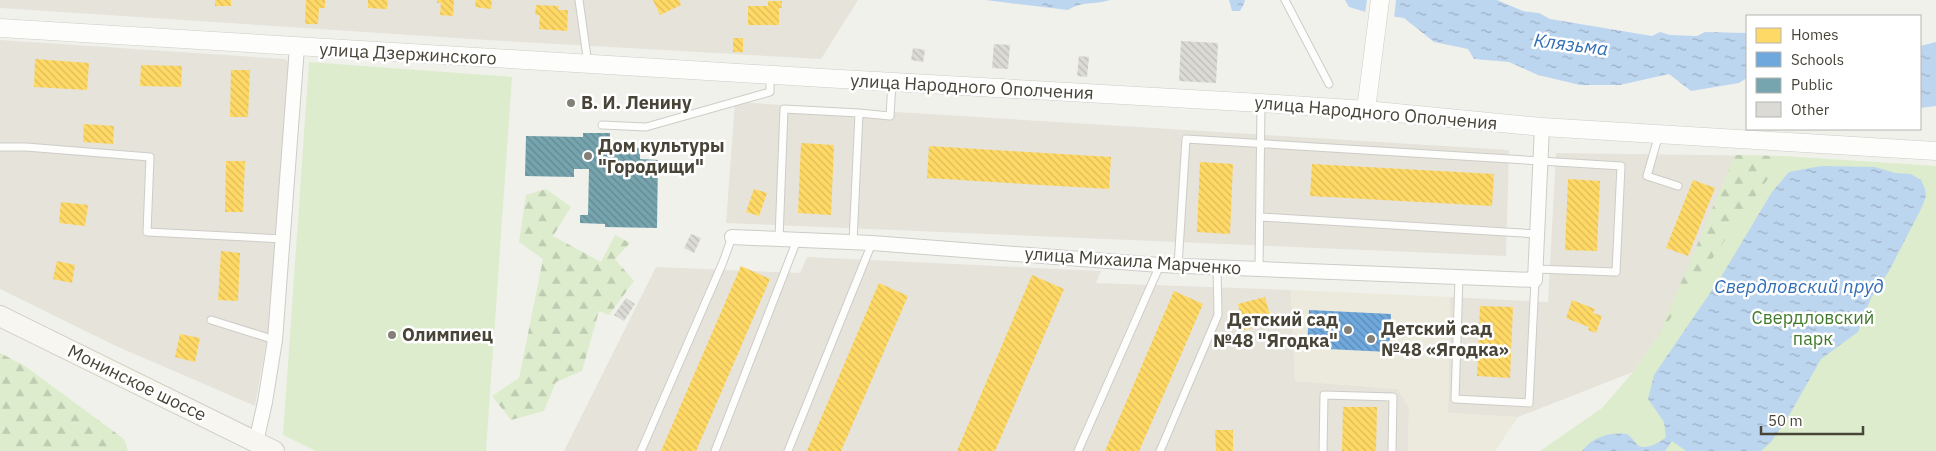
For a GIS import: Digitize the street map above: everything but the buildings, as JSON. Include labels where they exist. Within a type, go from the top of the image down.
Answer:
[{"type":"main road","name":"Монинское шоссе","points":[[0,316],[274,451]]},
{"type":"street","points":[[1366,110],[1380,0]]},
{"type":"street","name":"улица Дзержинского","points":[[0,28],[815,78]]},
{"type":"street","points":[[256,442],[265,402],[274,340],[284,240],[297,47]]},
{"type":"street","name":"улица Народного Ополчения","points":[[815,78],[1261,103],[1366,110],[1542,127],[1936,151]]},
{"type":"street","points":[[1535,275],[1542,127]]},
{"type":"street","name":"улица Михаила Марченко","points":[[732,237],[872,243],[1178,266],[1459,277],[1535,275]]},
{"type":"lane","points":[[579,0],[588,64]]},
{"type":"lane","points":[[1285,0],[1329,84]]},
{"type":"lane","points":[[602,125],[646,127],[770,92],[770,75]]},
{"type":"lane","points":[[779,238],[784,109],[890,116],[892,82]]},
{"type":"lane","points":[[1260,269],[1261,103]]},
{"type":"lane","points":[[853,242],[859,114]]},
{"type":"lane","points":[[1659,134],[1647,176],[1678,186]]},
{"type":"lane","points":[[1178,266],[1186,139],[1621,166],[1616,272],[1535,275],[1528,403],[1455,399],[1459,277]]},
{"type":"lane","points":[[0,147],[26,147],[150,157],[147,232],[284,240]]},
{"type":"lane","points":[[1260,217],[1537,234]]},
{"type":"lane","points":[[642,451],[732,237]]},
{"type":"lane","points":[[715,451],[797,239]]},
{"type":"lane","points":[[788,451],[872,243]]},
{"type":"lane","points":[[1078,451],[1160,265]]},
{"type":"lane","points":[[1160,451],[1218,315],[1217,267]]},
{"type":"lane","points":[[211,320],[274,340]]},
{"type":"lane","points":[[1323,451],[1324,395],[1393,397],[1392,451]]},
{"type":"shaded area","points":[[0,0],[858,0],[821,59],[487,40],[0,8]]},
{"type":"shaded area","points":[[0,40],[285,59],[290,63],[270,322],[255,406],[116,346],[0,289]]},
{"type":"shaded area","points":[[735,102],[1509,150],[1506,256],[726,223]]},
{"type":"shaded area","points":[[1556,153],[1784,156],[1633,372],[1518,417],[1448,413],[1450,297],[1548,302]]},
{"type":"shaded area","points":[[807,257],[1101,271],[1096,283],[1291,290],[1295,381],[1398,389],[1409,408],[1408,451],[564,451],[656,267],[800,273]]},
{"type":"shaded area","name":"Детский сад №48 «Ягодка»","points":[[1291,290],[1450,297],[1448,413],[1518,417],[1495,451],[1408,451],[1409,408],[1398,389],[1295,381]]},
{"type":"green space","name":"Олимпиец","points":[[309,62],[512,77],[486,451],[316,451],[283,435]]},
{"type":"green space","points":[[1735,155],[1784,156],[1658,337]]},
{"type":"green space","name":"Свердловский парк","points":[[1784,156],[1936,166],[1936,451],[1540,451],[1602,408],[1633,372]]},
{"type":"green space","points":[[546,189],[571,207],[553,236],[601,262],[615,235],[630,243],[615,259],[634,281],[609,315],[599,311],[582,371],[556,382],[544,411],[511,420],[492,396],[519,378],[543,259],[519,242],[526,195]]},
{"type":"green space","points":[[0,353],[25,366],[124,439],[128,451],[0,451]]},
{"type":"water","points":[[985,0],[1110,0],[1078,5],[1068,10]]},
{"type":"water","points":[[1229,0],[1245,0],[1240,11],[1232,11]]},
{"type":"water","name":"Клязьма","points":[[1345,0],[1497,0],[1523,11],[1539,13],[1550,19],[1652,36],[1660,32],[1670,35],[1697,36],[1705,32],[1746,33],[1746,79],[1739,83],[1691,91],[1669,74],[1620,85],[1580,85],[1538,75],[1509,62],[1474,59],[1468,49],[1434,42],[1404,18],[1369,13],[1349,7]]},
{"type":"water","points":[[1936,42],[1936,106],[1921,108],[1921,46]]},
{"type":"water","name":"Свердловский пруд","points":[[1821,166],[1875,167],[1895,173],[1911,174],[1921,180],[1926,196],[1889,271],[1871,298],[1858,332],[1821,359],[1787,419],[1771,442],[1761,451],[1686,451],[1672,441],[1665,451],[1582,451],[1596,439],[1614,434],[1627,434],[1642,447],[1653,445],[1666,437],[1664,422],[1648,399],[1654,375],[1721,277],[1772,192],[1789,172]]},
{"type":"pier","points":[[1367,0],[1396,0],[1394,19],[1365,14]]},
{"type":"place","name":"В. И. Ленину","points":[[571,103]]},
{"type":"place","name":"Дом культуры \"Городищи\"","points":[[588,156]]},
{"type":"place","name":"Детский сад №48 \"Ягодка\"","points":[[1348,330]]},
{"type":"place","name":"Олимпиец","points":[[392,335]]},
{"type":"place","name":"Детский сад №48 «Ягодка»","points":[[1371,339]]}]
